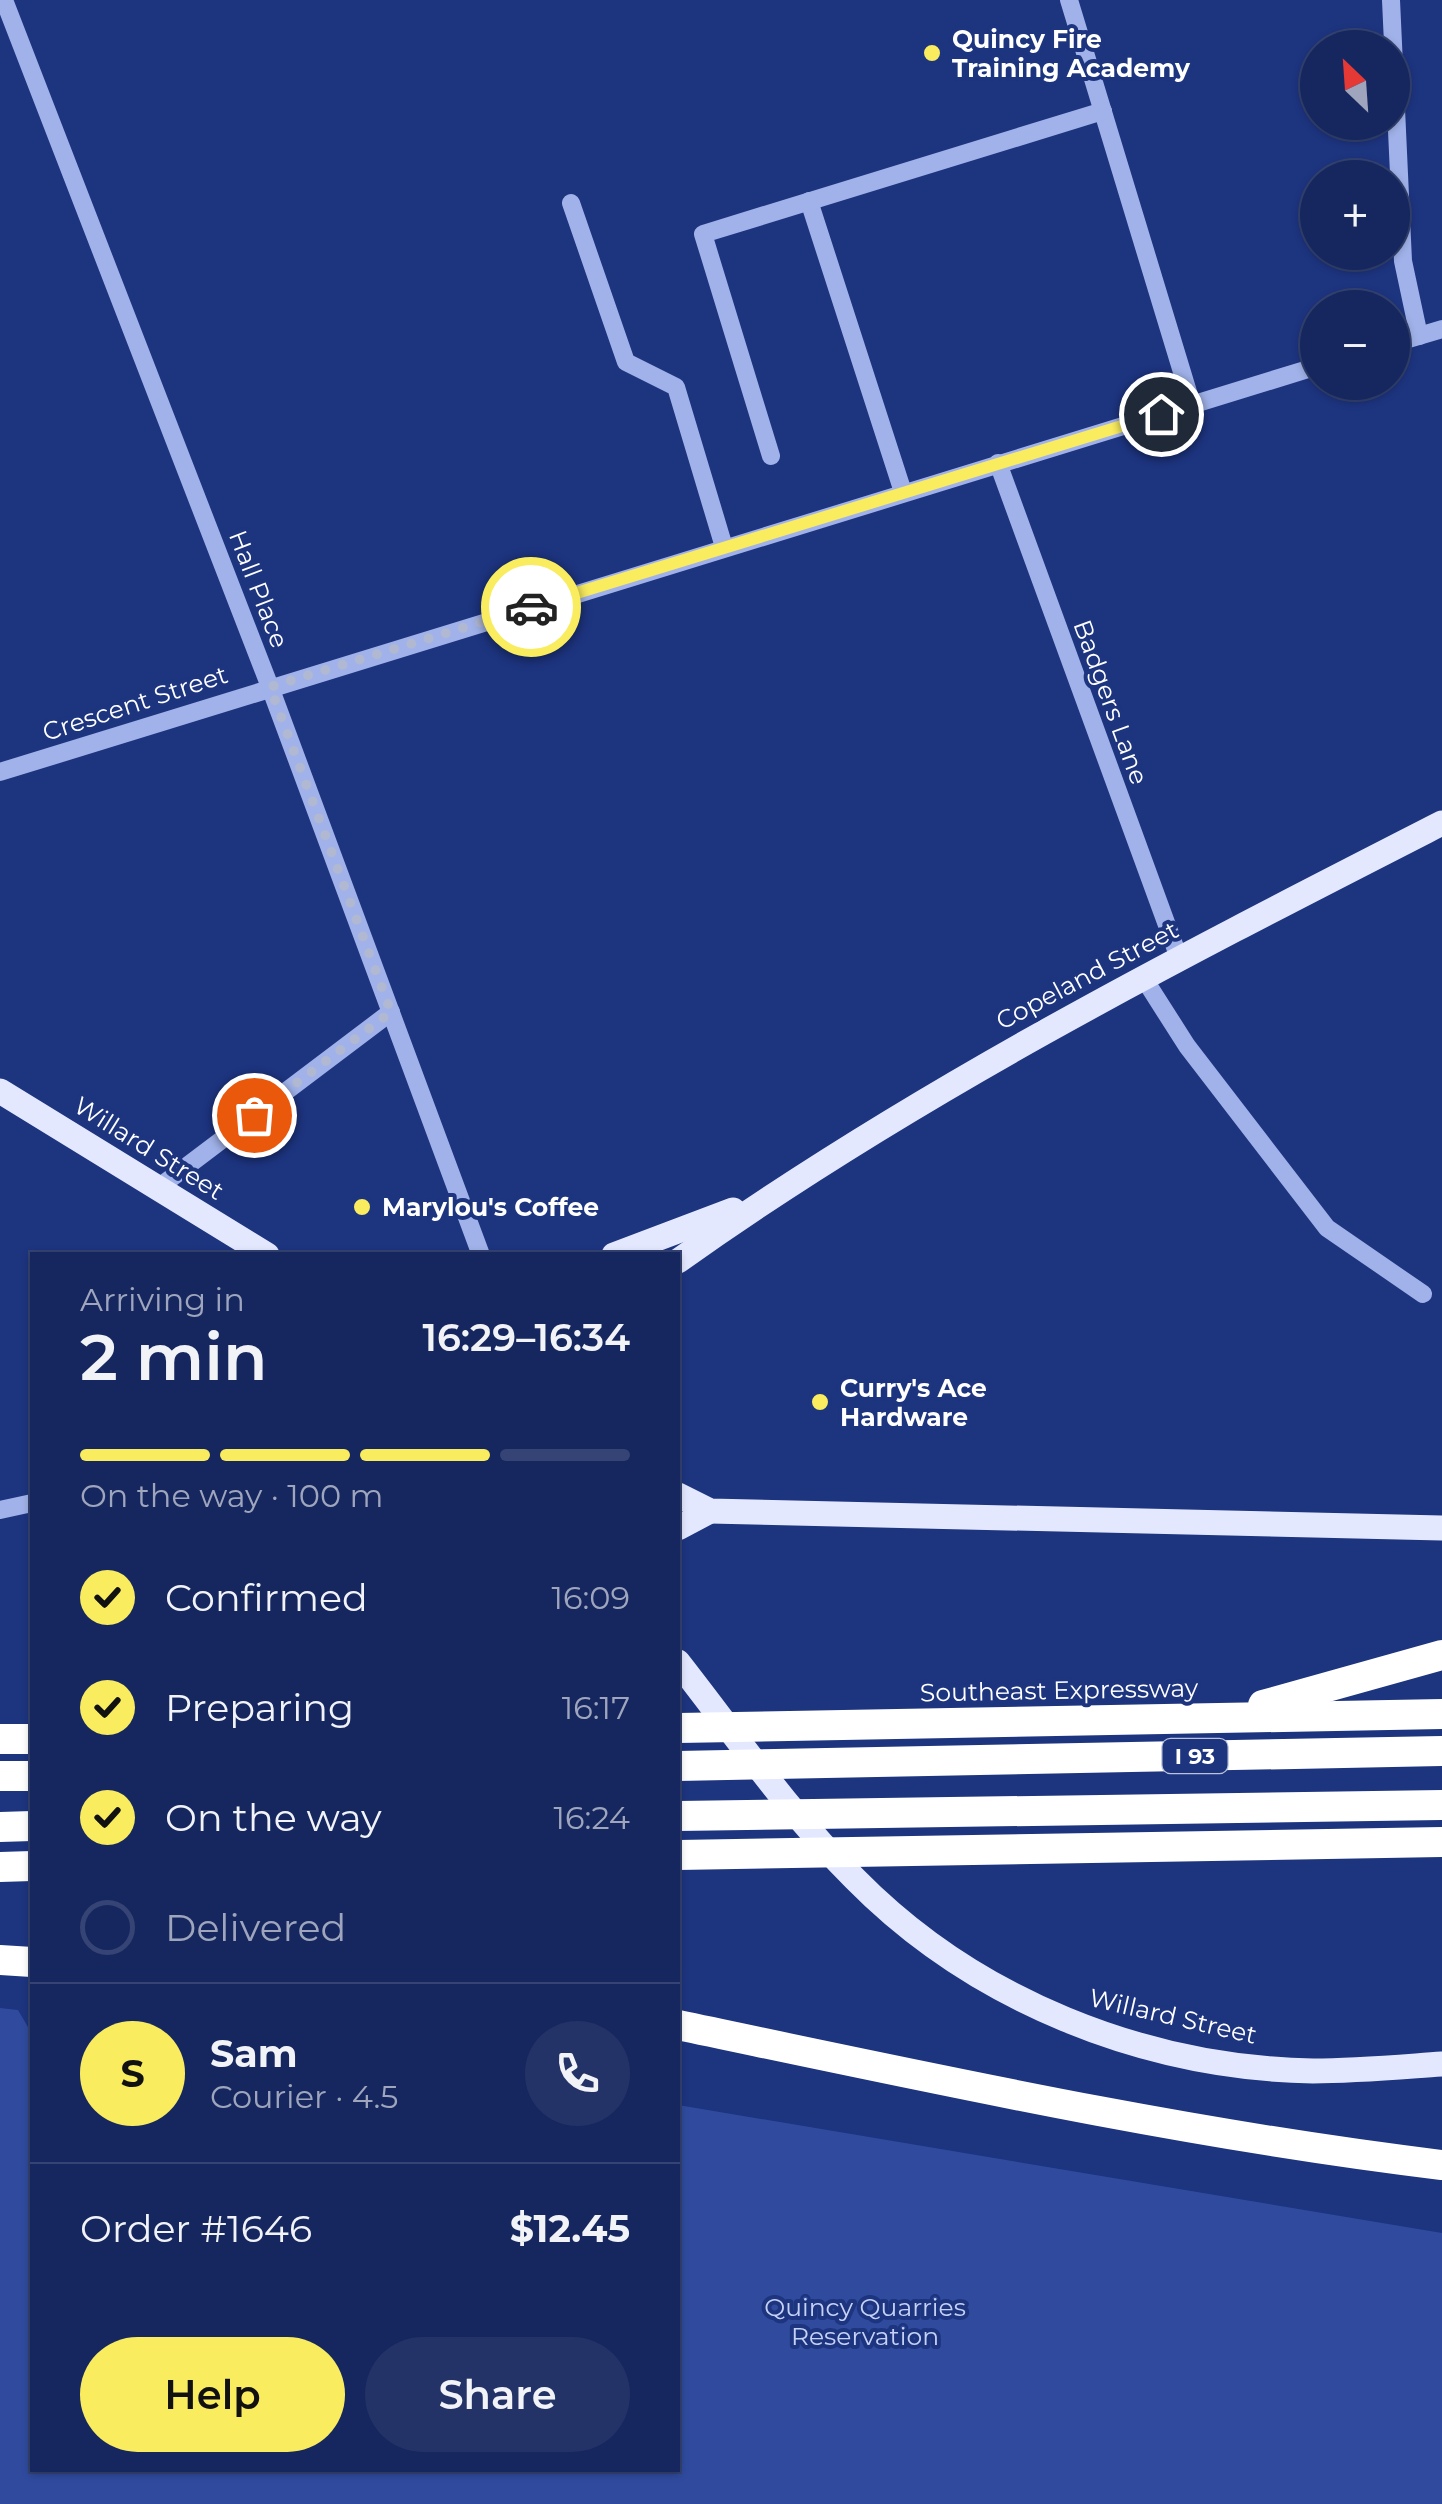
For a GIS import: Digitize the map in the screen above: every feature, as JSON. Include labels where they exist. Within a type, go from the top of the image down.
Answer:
[{"type":"highway","points":[[1221,1717],[1442,1655]]},
{"type":"highway","name":"Southeast Expressway","points":[[680,1728],[1442,1714]]},
{"type":"highway","points":[[0,1739],[30,1739]]},
{"type":"highway","name":"I 93","points":[[680,1766],[1442,1751]]},
{"type":"highway","points":[[0,1776],[30,1776]]},
{"type":"highway","name":"I 93","points":[[680,1816],[1442,1805]]},
{"type":"highway","points":[[0,1827],[30,1826]]},
{"type":"highway","points":[[680,1855],[1442,1842]]},
{"type":"highway","points":[[0,1867],[30,1866]]},
{"type":"highway","points":[[0,1960],[30,1962]]},
{"type":"highway","points":[[680,2025],[1122,2117],[1335,2152],[1442,2165]]},
{"type":"main road","name":"Copeland Street","points":[[680,1261],[770,1195],[1014,1048],[1442,823]]},
{"type":"main road","name":"Willard Street","points":[[0,1092],[262,1252]]},
{"type":"main road","name":"Copeland Street","points":[[622,1252],[770,1195]]},
{"type":"main road","points":[[680,1496],[710,1511],[1442,1528]]},
{"type":"main road","points":[[680,1527],[710,1511]]},
{"type":"main road","name":"Willard Street","points":[[680,1664],[854,1879],[924,1938],[1039,2009],[1109,2036],[1228,2063],[1312,2071],[1442,2064]]},
{"type":"street","name":"Hall Place","points":[[4,0],[270,687],[480,1252]]},
{"type":"street","points":[[1069,0],[1192,404]]},
{"type":"street","points":[[1392,0],[1403,260],[1419,336]]},
{"type":"street","points":[[772,456],[703,234],[1103,111]]},
{"type":"street","points":[[809,201],[903,492]]},
{"type":"street","points":[[571,203],[626,362],[676,387],[724,547]]},
{"type":"street","points":[[1410,339],[1442,328]]},
{"type":"street","name":"Crescent Street","points":[[0,772],[1300,371]]},
{"type":"street","name":"Badgers Lane","points":[[998,462],[1179,958]]},
{"type":"street","points":[[1143,977],[1188,1046],[1327,1228],[1422,1294]]},
{"type":"street","points":[[158,1188],[391,1012]]},
{"type":"street","points":[[0,1510],[30,1503]]},
{"type":"green space","name":"Quincy Quarries Reservation","points":[[0,2008],[18,2010],[30,2031],[30,2472],[680,2472],[680,2105],[1442,2233],[1442,2504],[0,2504]]},
{"type":"way so far","points":[[254,1115],[391,1012],[270,687],[531,607]]},
{"type":"place","name":"Quincy Fire Training Academy","points":[[932,53]]},
{"type":"place","name":"Marylou's Coffee","points":[[362,1207]]},
{"type":"place","name":"Curry's Ace Hardware","points":[[820,1402]]},
{"type":"route","points":[[531,607],[1161,414]]}]
